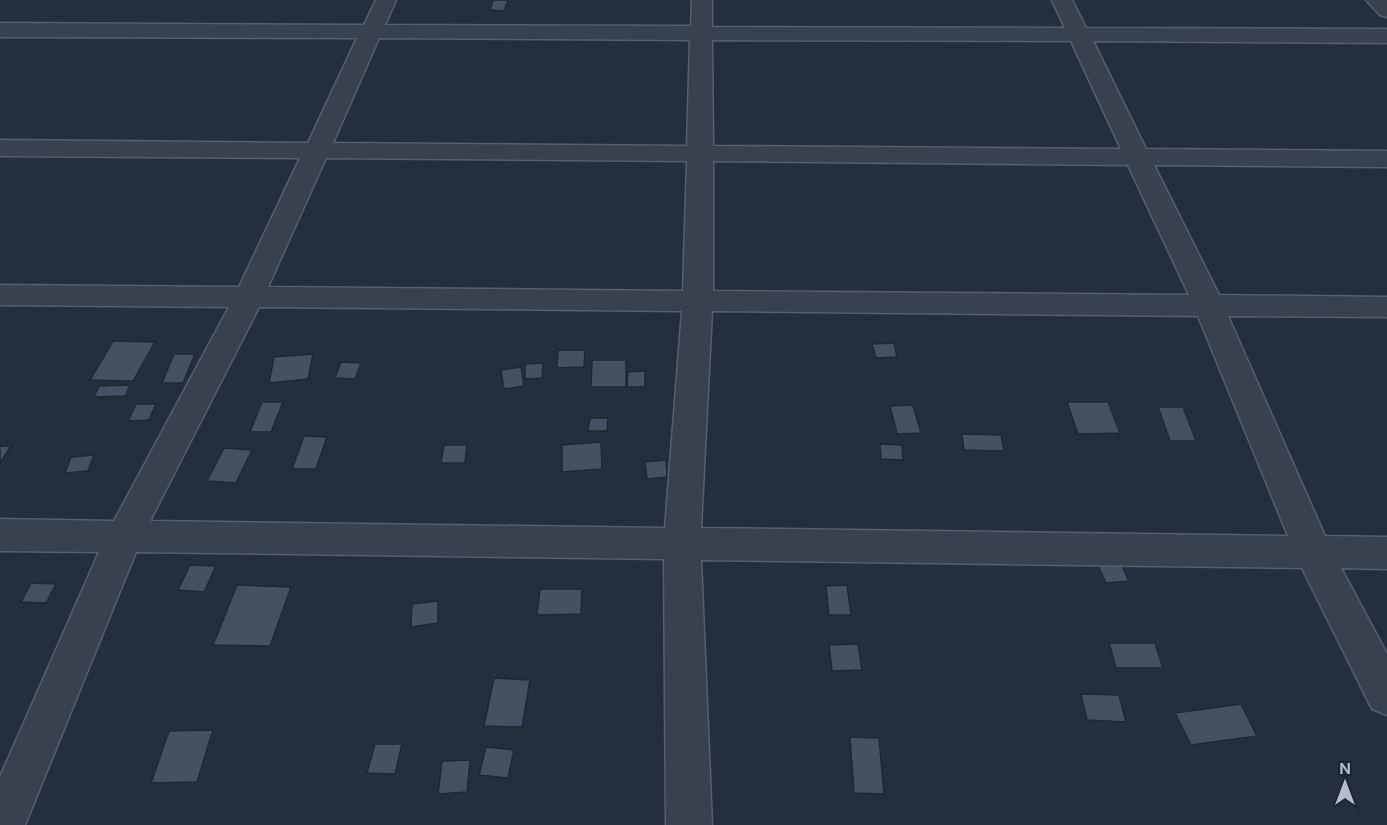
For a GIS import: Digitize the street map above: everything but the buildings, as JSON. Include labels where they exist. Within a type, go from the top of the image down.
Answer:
[{"type":"street","points":[[2,825],[124,537],[249,297],[386,0]]},
{"type":"street","points":[[689,825],[682,544],[698,301],[702,0]]},
{"type":"street","points":[[1062,0],[1209,306],[1313,552],[1387,694]]},
{"type":"street","points":[[1376,0],[1387,10]]},
{"type":"street","points":[[0,30],[1387,36]]},
{"type":"street","points":[[0,148],[1387,159]]},
{"type":"street","points":[[0,295],[1387,307]]},
{"type":"street","points":[[0,535],[1387,554]]}]
